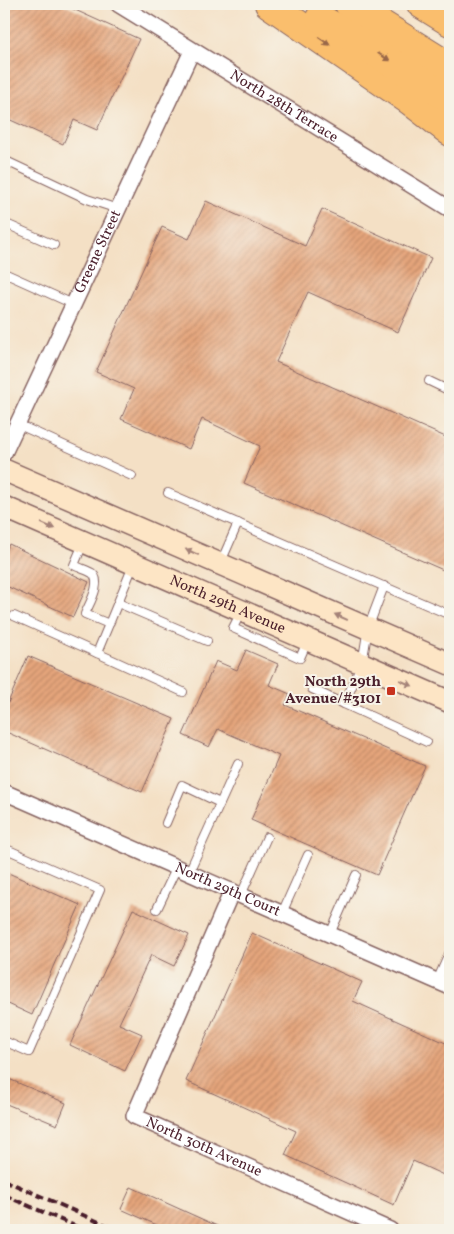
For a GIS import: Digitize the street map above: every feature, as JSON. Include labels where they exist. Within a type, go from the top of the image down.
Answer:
[{"type":"highway","points":[[269,4],[410,101],[450,132]]},
{"type":"highway","points":[[298,4],[450,99]]},
{"type":"highway","points":[[349,4],[450,67]]},
{"type":"highway","points":[[421,4],[450,22]]},
{"type":"street","name":"North 28th Terrace","points":[[118,4],[450,209]]},
{"type":"street","name":"Greene Street","points":[[4,453],[192,51]]},
{"type":"street","points":[[4,470],[450,664]]},
{"type":"street","name":"North 29th Avenue","points":[[4,507],[450,702]]},
{"type":"street","name":"North 29th Court","points":[[4,792],[444,984]]},
{"type":"street","name":"North 30th Avenue","points":[[236,893],[134,1116],[390,1230]]},
{"type":"lane","points":[[4,160],[87,199],[118,209]]},
{"type":"lane","points":[[4,222],[54,245]]},
{"type":"lane","points":[[4,273],[73,304]]},
{"type":"lane","points":[[429,381],[450,391]]},
{"type":"lane","points":[[17,424],[132,476]]},
{"type":"lane","points":[[168,493],[450,615]]},
{"type":"lane","points":[[220,564],[238,523]]},
{"type":"lane","points":[[84,542],[74,565],[92,573],[96,578],[97,584],[85,614],[109,624]]},
{"type":"lane","points":[[97,652],[134,564]]},
{"type":"lane","points":[[344,704],[362,664],[368,628],[384,586]]},
{"type":"lane","points":[[118,603],[207,641]]},
{"type":"lane","points":[[14,616],[183,692]]},
{"type":"lane","points":[[312,689],[428,742]]},
{"type":"lane","points":[[157,909],[183,870],[220,803],[238,764]]},
{"type":"lane","points":[[166,823],[182,786],[220,803]]},
{"type":"lane","points":[[236,893],[267,837]]},
{"type":"lane","points":[[4,848],[100,890],[29,1052],[4,1041]]},
{"type":"lane","points":[[282,913],[308,855]]},
{"type":"lane","points":[[330,934],[356,875]]},
{"type":"lane","points":[[444,984],[450,952]]},
{"type":"building","points":[[4,4],[62,4],[139,39],[97,130],[74,120],[63,144],[4,117]]},
{"type":"building","points":[[206,201],[305,246],[322,209],[431,258],[398,332],[308,292],[276,362],[450,439],[450,573],[244,483],[260,446],[202,419],[189,449],[121,419],[134,389],[96,372],[162,227],[189,239]]},
{"type":"building","points":[[9,544],[89,582],[73,617],[4,585],[4,557]]},
{"type":"building","points":[[246,650],[278,664],[269,685],[290,694],[285,705],[425,766],[377,875],[251,820],[279,756],[218,729],[209,747],[183,735],[216,661],[237,670]]},
{"type":"building","points":[[28,656],[174,719],[142,792],[4,731],[4,712]]},
{"type":"building","points":[[4,871],[80,905],[32,1015],[4,1002]]},
{"type":"building","points":[[133,909],[189,935],[174,966],[151,955],[119,1024],[142,1034],[125,1071],[70,1045]]},
{"type":"building","points":[[252,933],[362,982],[353,1001],[450,1045],[450,1178],[413,1161],[394,1205],[285,1155],[296,1131],[186,1081]]},
{"type":"building","points":[[4,1077],[66,1103],[57,1125],[4,1103]]},
{"type":"building","points":[[131,1187],[226,1230],[168,1230],[121,1209]]},
{"type":"railway","points":[[4,1180],[117,1230]]},
{"type":"railway","points":[[4,1195],[84,1230]]},
{"type":"place","name":"North 29th Avenue/#3101","points":[[391,691]]}]
